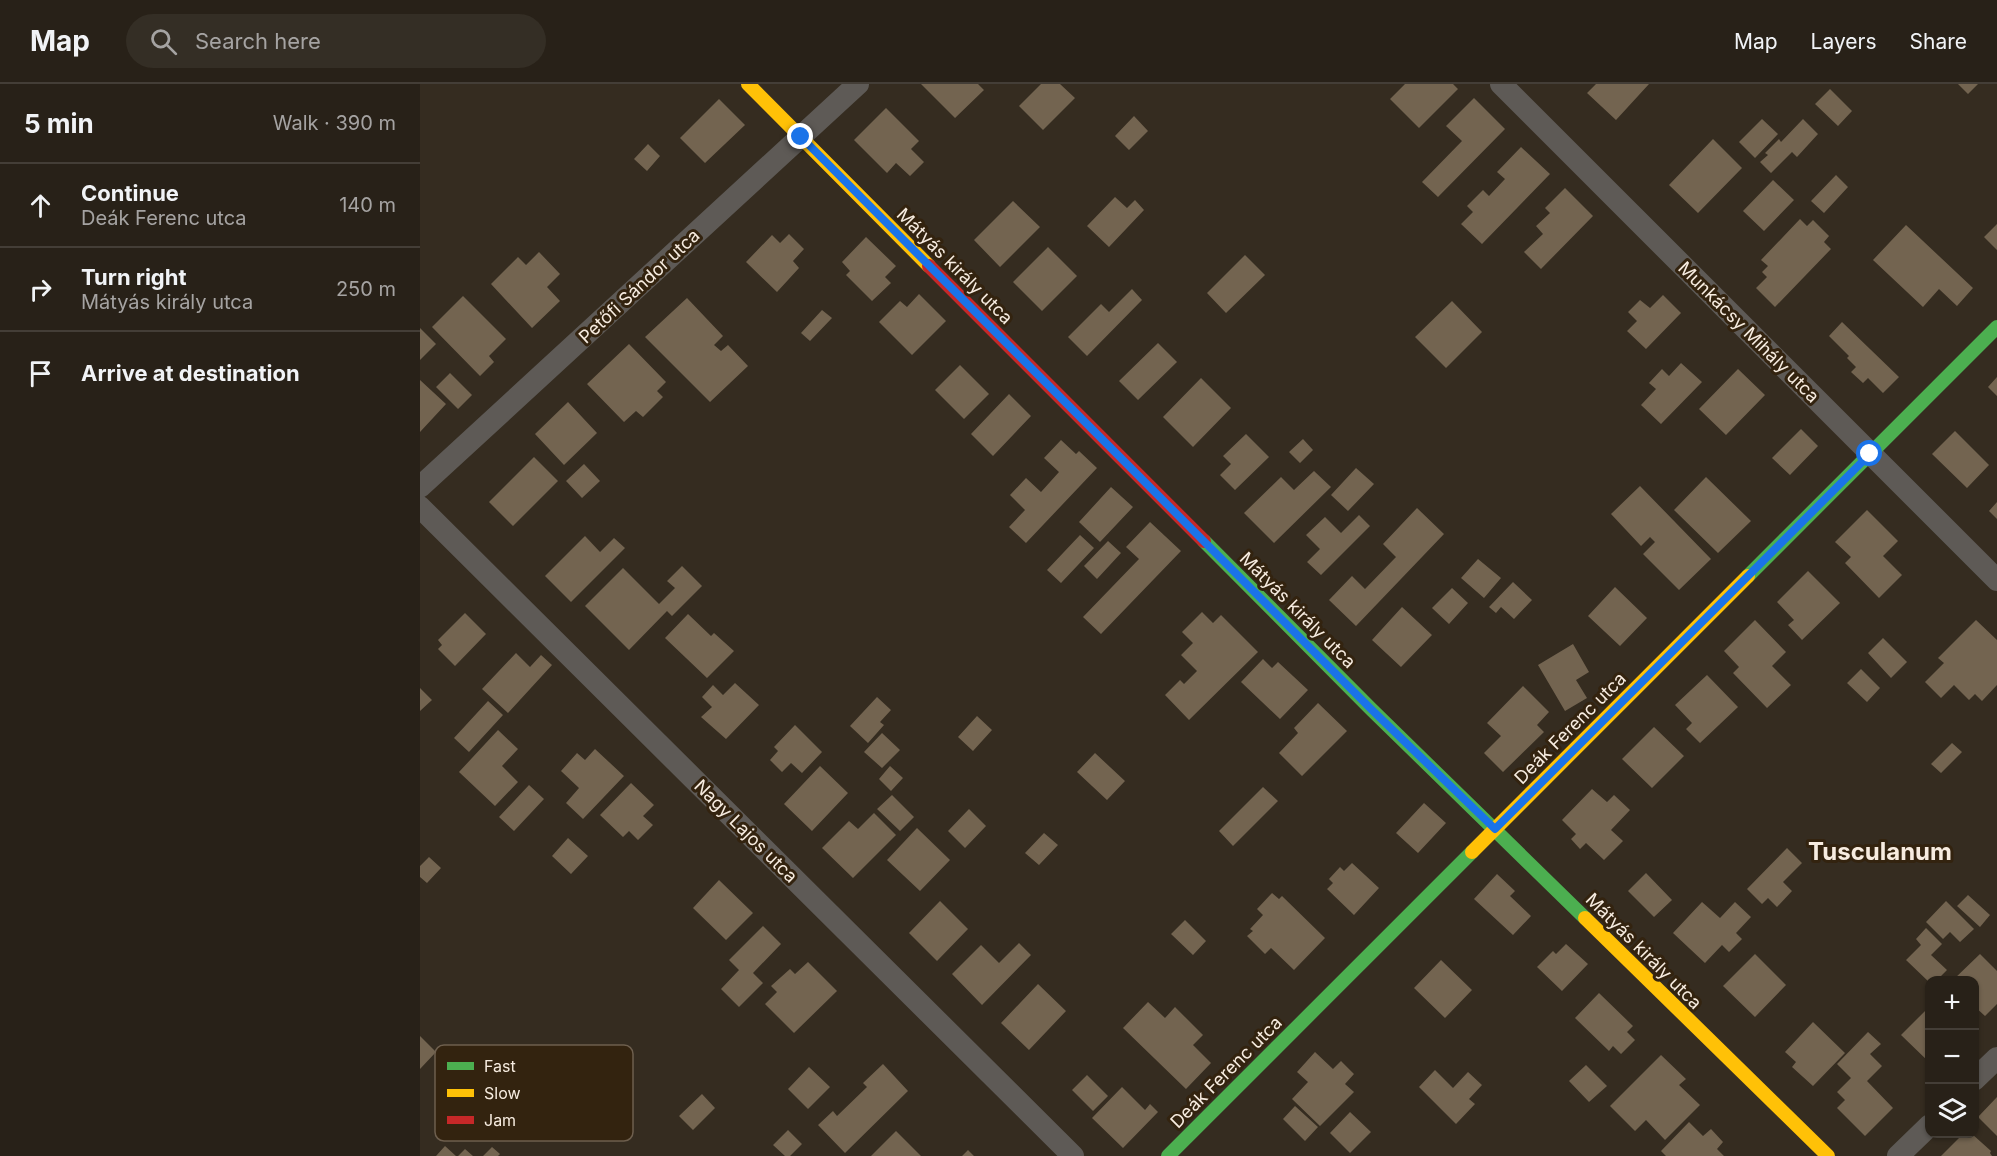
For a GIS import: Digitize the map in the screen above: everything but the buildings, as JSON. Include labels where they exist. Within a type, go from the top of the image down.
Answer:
[{"type":"street","name":"Mátyás király utca","points":[[748,84],[1371,709],[1828,1156]]},
{"type":"street","name":"Petőfi Sándor utca","points":[[420,487],[858,84]]},
{"type":"street","name":"Munkácsy Mihály utca","points":[[1501,84],[1997,580]]},
{"type":"street","name":"Deák Ferenc utca","points":[[1168,1156],[1997,327]]},
{"type":"street","name":"Nagy Lajos utca","points":[[420,507],[1073,1156]]},
{"type":"street","points":[[1979,1075],[1997,1058]]},
{"type":"street","points":[[1898,1156],[1925,1129]]},
{"type":"traffic: fast","points":[[1748,576],[1997,327]]},
{"type":"traffic: fast","points":[[1204,541],[1371,709],[1585,918]]},
{"type":"traffic: fast","points":[[1168,1156],[1472,852]]},
{"type":"traffic: slow","points":[[748,84],[929,266]]},
{"type":"traffic: slow","points":[[1472,852],[1748,576]]},
{"type":"traffic: slow","points":[[1585,918],[1828,1156]]},
{"type":"traffic: jam","points":[[929,266],[1204,541]]},
{"type":"district","name":"Tusculanum","points":[[1880,851]]},
{"type":"route","points":[[801,137],[1371,709],[1495,829],[1870,454]]}]
